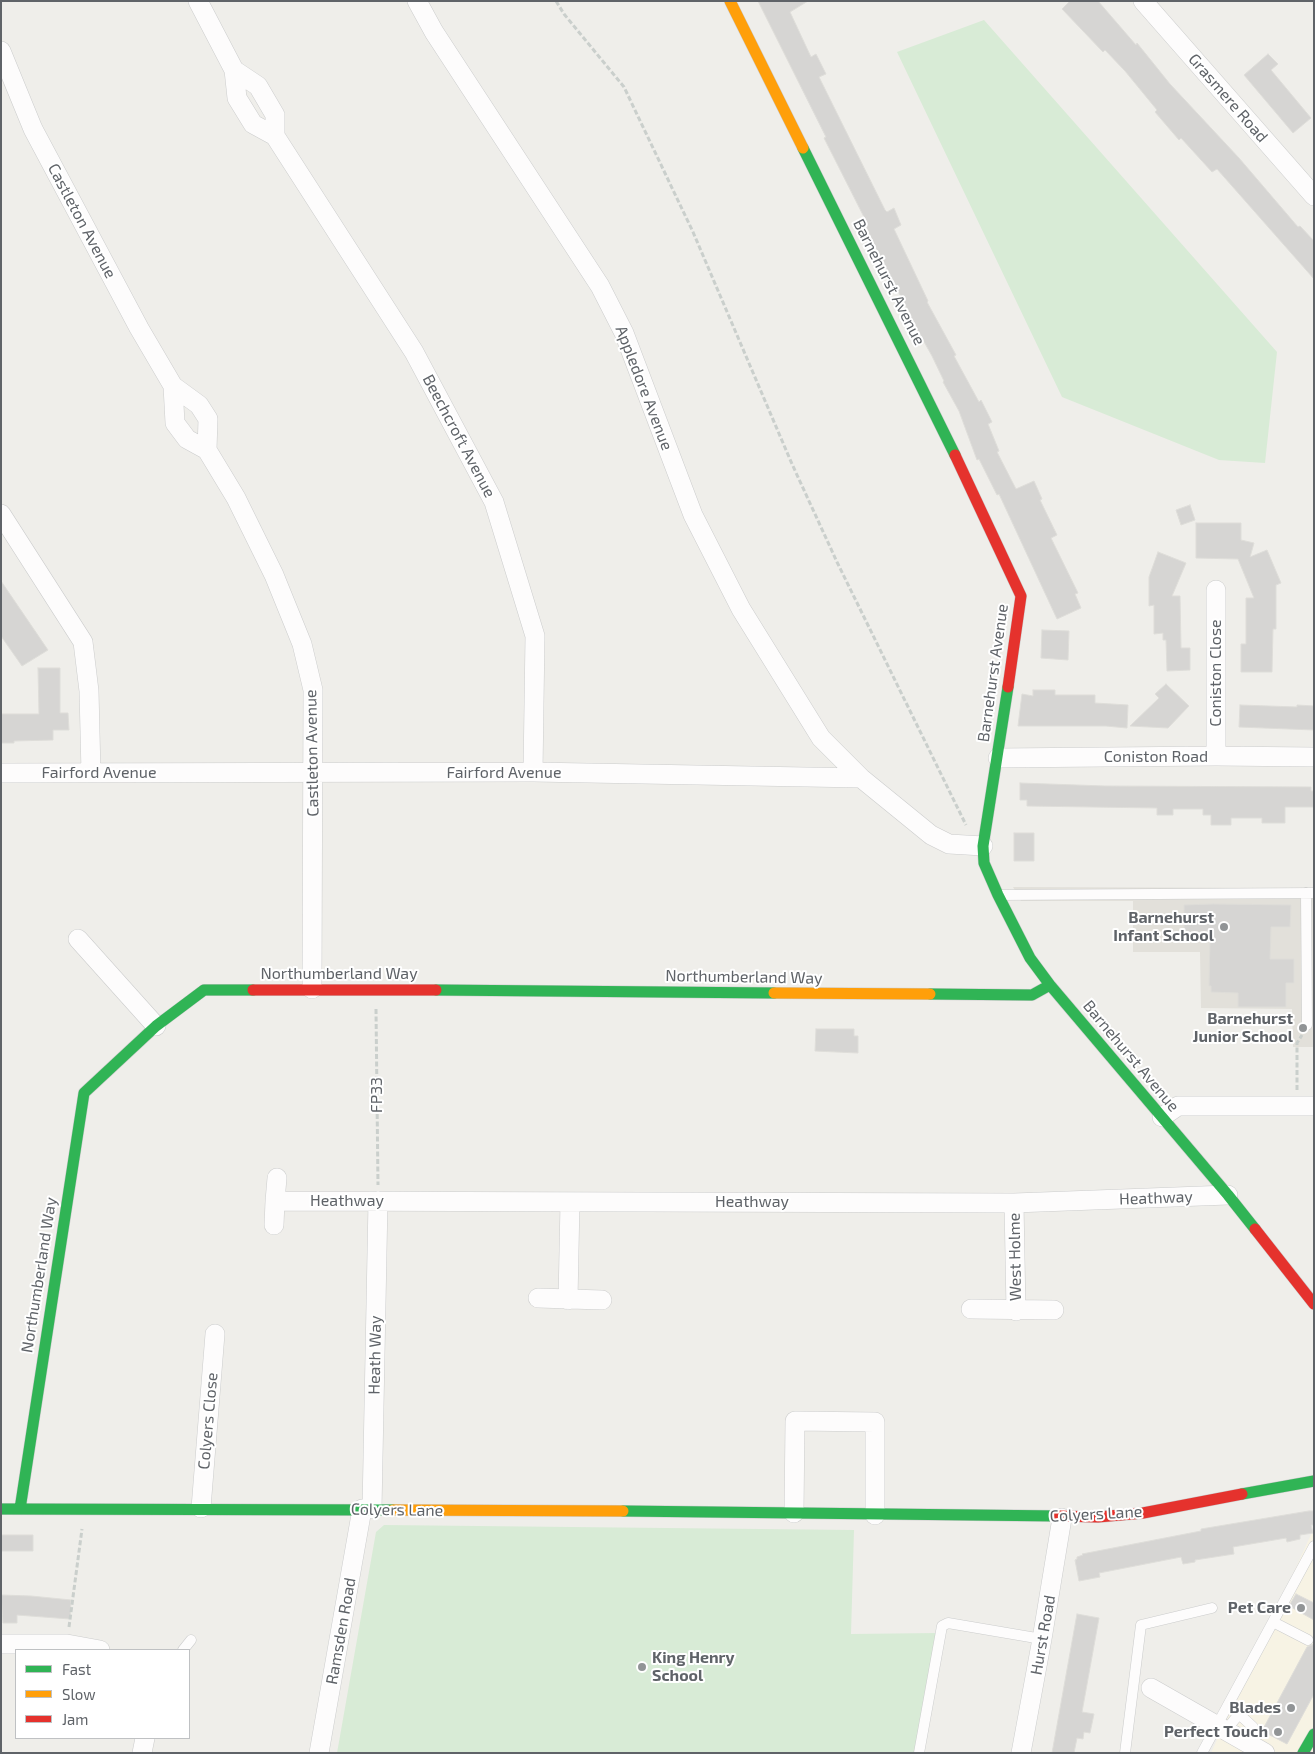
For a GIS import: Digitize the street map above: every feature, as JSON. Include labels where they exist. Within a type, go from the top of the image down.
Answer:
[{"type":"street","name":"Beechcroft Avenue","points":[[198,1],[234,70],[258,86],[275,115],[275,136],[414,352],[494,502],[535,636],[533,772]]},
{"type":"street","name":"Appledore Avenue","points":[[417,1],[434,32],[600,286],[624,333],[693,515],[741,609],[821,738],[861,778]]},
{"type":"street","name":"Barnehurst Avenue","points":[[730,1],[932,406],[1021,596],[998,758],[979,846],[998,895],[1030,958],[1050,985],[1228,1195],[1314,1304]]},
{"type":"street","name":"Grasmere Road","points":[[1143,1],[1314,196]]},
{"type":"street","name":"Castleton Avenue","points":[[1,51],[33,129],[139,328],[173,386],[199,405],[208,419],[207,450]]},
{"type":"street","name":"Castleton Avenue","points":[[173,386],[175,423],[187,439],[207,450],[236,498],[274,575],[302,644],[313,690],[312,988]]},
{"type":"street","points":[[1,514],[83,642],[89,691],[91,773]]},
{"type":"street","name":"Coniston Close","points":[[1216,590],[1216,756]]},
{"type":"street","name":"Coniston Road","points":[[998,758],[1314,757]]},
{"type":"street","name":"Fairford Avenue","points":[[1,773],[533,772],[861,778]]},
{"type":"street","points":[[861,778],[931,835],[949,844],[979,846]]},
{"type":"street","points":[[78,939],[156,1026]]},
{"type":"street","name":"Northumberland Way","points":[[20,1509],[84,1093],[156,1026],[204,990],[312,988],[1032,995],[1050,985]]},
{"type":"street","points":[[1162,1117],[1178,1106],[1306,1105]]},
{"type":"street","points":[[274,1225],[277,1178]]},
{"type":"street","name":"Heathway","points":[[275,1201],[1014,1203],[1228,1195]]},
{"type":"street","name":"Heath Way","points":[[367,1509],[378,1201]]},
{"type":"street","points":[[568,1300],[570,1202]]},
{"type":"street","name":"West Holme","points":[[1014,1203],[1016,1311]]},
{"type":"street","points":[[538,1298],[602,1300]]},
{"type":"street","name":"West Holme","points":[[972,1309],[1054,1310]]},
{"type":"street","name":"Colyers Close","points":[[200,1508],[215,1334]]},
{"type":"street","points":[[794,1513],[795,1422],[875,1422],[875,1515]]},
{"type":"street","name":"Colyers Lane","points":[[1,1509],[367,1509],[794,1513],[1062,1518],[1143,1513],[1314,1480]]},
{"type":"street","name":"Ramsden Road","points":[[319,1753],[367,1509]]},
{"type":"street","name":"Hurst Road","points":[[1021,1753],[1062,1518]]},
{"type":"street","points":[[1,1644],[67,1644],[94,1649]]},
{"type":"street","points":[[1151,1688],[1266,1753]]},
{"type":"street","points":[[1303,1753],[1314,1734]]},
{"type":"street","points":[[142,1753],[145,1739]]},
{"type":"lane","points":[[998,895],[1310,893],[1307,1025]]},
{"type":"lane","points":[[1222,1728],[1273,1622],[1314,1546]]},
{"type":"lane","points":[[1125,1753],[1141,1625],[1212,1608]]},
{"type":"lane","points":[[1273,1622],[1308,1640]]},
{"type":"lane","points":[[919,1753],[942,1626],[948,1623],[1042,1639]]},
{"type":"lane","points":[[184,1649],[191,1640]]},
{"type":"lane","points":[[1202,1753],[1222,1728],[1239,1714],[1253,1726]]},
{"type":"path","points":[[556,1],[564,14],[624,87],[693,232],[792,464],[837,562],[979,846]]},
{"type":"path","name":"FP33","points":[[376,990],[378,1201]]},
{"type":"path","points":[[1306,1105],[1297,1043],[1307,1025]]},
{"type":"path","points":[[67,1644],[85,1509]]},
{"type":"shaded area","name":"Barnehurst Infant School","points":[[1013,887],[1314,888],[1314,1047],[1293,1047],[1292,1009],[1201,1008],[1200,952],[1133,952],[1133,901],[1021,901]]},
{"type":"shaded area","points":[[1314,1528],[1314,1753],[1211,1753]]},
{"type":"green space","points":[[984,20],[1277,352],[1265,463],[1219,460],[1062,397],[897,52]]},
{"type":"green space","name":"King Henry School","points":[[384,1525],[854,1530],[851,1634],[938,1633],[916,1753],[337,1753],[376,1532]]},
{"type":"building","points":[[758,1],[808,1],[790,12],[811,57],[816,54],[826,74],[819,77],[885,210],[887,212],[894,208],[901,225],[894,229],[927,302],[956,355],[954,356],[992,422],[988,424],[999,451],[997,452],[1016,489],[1034,481],[1042,499],[1040,500],[1057,535],[1051,538],[1078,593],[1075,594],[1081,608],[1057,619],[999,494],[997,495],[979,459],[977,460],[959,411],[894,283],[892,283],[863,220],[865,219]]},
{"type":"building","points":[[1070,1],[1098,1],[1136,45],[1137,43],[1170,84],[1239,158],[1298,227],[1300,226],[1314,241],[1314,279],[1217,169],[1212,172],[1181,138],[1179,140],[1155,112],[1157,110],[1125,71],[1105,50],[1103,52],[1062,9]]},
{"type":"building","points":[[1268,54],[1278,64],[1271,70],[1311,118],[1293,133],[1244,75]]},
{"type":"building","points":[[1190,505],[1195,520],[1181,525],[1176,510]]},
{"type":"building","points":[[1196,523],[1241,523],[1241,540],[1254,543],[1250,557],[1267,550],[1281,583],[1276,585],[1276,629],[1273,629],[1272,672],[1241,672],[1241,644],[1246,644],[1246,598],[1254,598],[1238,559],[1196,558]]},
{"type":"building","points":[[1158,552],[1186,563],[1172,596],[1180,596],[1181,648],[1190,648],[1190,670],[1167,671],[1166,640],[1163,640],[1163,633],[1154,634],[1154,605],[1149,606],[1149,577]]},
{"type":"building","points":[[1,581],[48,650],[22,666],[1,636]]},
{"type":"building","points":[[1042,630],[1069,631],[1068,660],[1041,658]]},
{"type":"building","points":[[38,668],[60,668],[60,713],[68,713],[69,730],[53,730],[53,740],[1,743],[1,714],[39,714]]},
{"type":"building","points":[[1166,684],[1189,706],[1168,728],[1130,726],[1159,698],[1155,694]]},
{"type":"building","points":[[1033,690],[1055,690],[1055,695],[1095,695],[1095,703],[1128,705],[1127,728],[1106,726],[1018,726],[1022,694],[1033,696]]},
{"type":"building","points":[[1240,705],[1314,706],[1314,730],[1239,727]]},
{"type":"building","points":[[1020,783],[1105,786],[1311,787],[1311,791],[1314,791],[1314,807],[1285,807],[1285,823],[1262,823],[1262,818],[1231,818],[1231,825],[1211,825],[1211,815],[1203,815],[1203,809],[1173,809],[1173,815],[1157,815],[1157,808],[1027,806],[1027,800],[1020,800]]},
{"type":"building","points":[[1014,833],[1034,833],[1034,861],[1014,861]]},
{"type":"building","points":[[1184,905],[1291,905],[1290,927],[1271,927],[1270,959],[1294,959],[1294,983],[1286,983],[1286,1007],[1238,1007],[1238,993],[1211,992],[1211,986],[1209,986],[1210,940],[1184,940]]},
{"type":"building","points":[[816,1029],[854,1029],[854,1036],[858,1036],[858,1053],[815,1051]]},
{"type":"building","points":[[1314,1511],[1314,1525],[1311,1525],[1313,1533],[1300,1535],[1300,1539],[1287,1542],[1286,1538],[1233,1547],[1234,1554],[1195,1560],[1195,1562],[1183,1564],[1181,1557],[1099,1573],[1100,1577],[1079,1581],[1075,1560],[1082,1554],[1201,1531],[1201,1529]]},
{"type":"building","points":[[1,1535],[33,1535],[33,1551],[1,1551]]},
{"type":"building","name":"Pet Care","points":[[1296,1594],[1314,1603],[1314,1620],[1289,1606]]},
{"type":"building","points":[[1,1595],[71,1600],[70,1619],[17,1615],[17,1623],[3,1623]]},
{"type":"building","points":[[1077,1614],[1099,1618],[1082,1712],[1094,1714],[1090,1733],[1084,1732],[1083,1739],[1077,1738],[1074,1753],[1052,1753]]},
{"type":"building","points":[[1314,1644],[1314,1694],[1287,1744],[1262,1731],[1307,1647]]},
{"type":"traffic: fast","points":[[803,148],[955,455]]},
{"type":"traffic: fast","points":[[1008,687],[983,846],[984,863],[998,895],[1030,958],[1050,985],[1255,1229]]},
{"type":"traffic: fast","points":[[930,994],[1032,995],[1050,985]]},
{"type":"traffic: fast","points":[[20,1509],[84,1093],[156,1026],[204,990],[253,990]]},
{"type":"traffic: fast","points":[[436,990],[774,993]]},
{"type":"traffic: fast","points":[[1242,1494],[1314,1481]]},
{"type":"traffic: fast","points":[[1,1509],[393,1510]]},
{"type":"traffic: fast","points":[[623,1511],[1059,1516]]},
{"type":"traffic: fast","points":[[1303,1753],[1314,1734]]},
{"type":"traffic: slow","points":[[730,1],[803,148]]},
{"type":"traffic: slow","points":[[774,993],[930,994]]},
{"type":"traffic: slow","points":[[393,1510],[623,1511]]},
{"type":"traffic: jam","points":[[955,455],[1021,596],[1008,687]]},
{"type":"traffic: jam","points":[[253,990],[436,990]]},
{"type":"traffic: jam","points":[[1255,1229],[1314,1304]]},
{"type":"traffic: jam","points":[[1059,1516],[1098,1517],[1143,1513],[1242,1494]]},
{"type":"place","name":"Barnehurst Infant School","points":[[1224,927]]},
{"type":"place","name":"Barnehurst Junior School","points":[[1303,1028]]},
{"type":"place","name":"Pet Care","points":[[1301,1608]]},
{"type":"place","name":"King Henry School","points":[[642,1667]]},
{"type":"place","name":"Blades","points":[[1291,1708]]},
{"type":"place","name":"Perfect Touch","points":[[1278,1732]]}]
